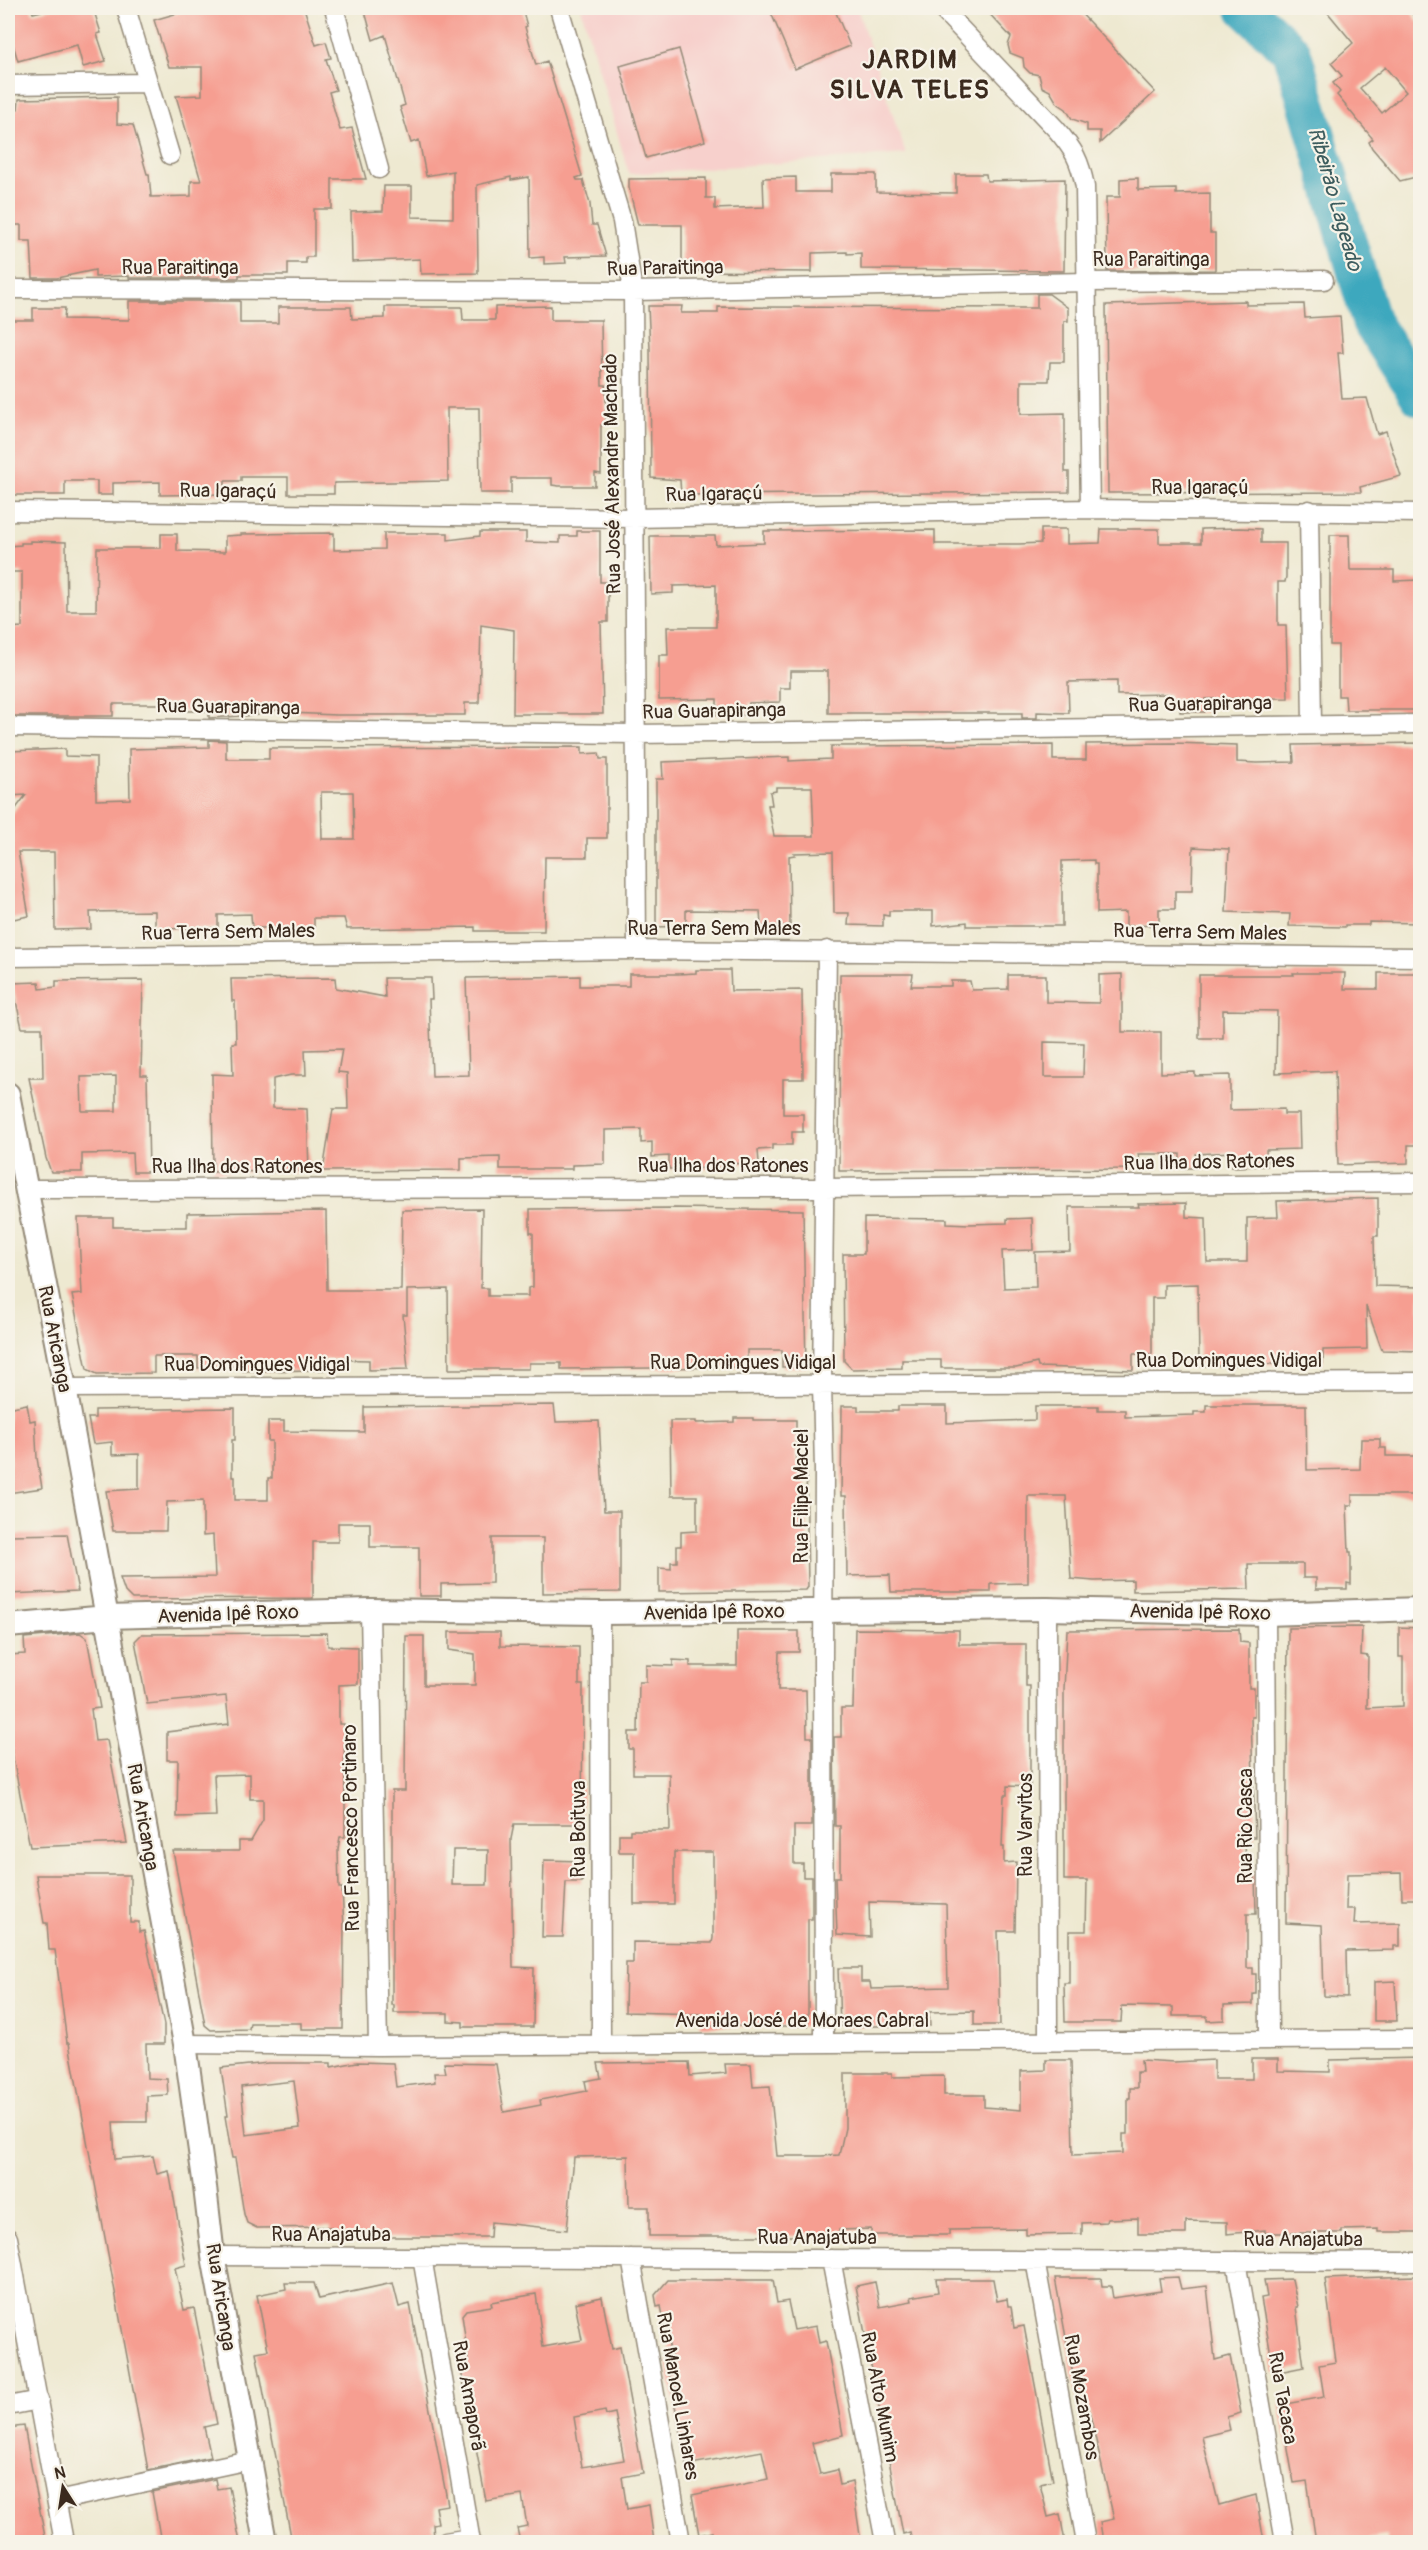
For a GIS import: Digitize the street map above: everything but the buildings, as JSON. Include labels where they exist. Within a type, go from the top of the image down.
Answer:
[{"type":"street","points":[[126,8],[170,155]]},
{"type":"street","points":[[334,8],[379,169]]},
{"type":"street","name":"Rua José Alexandre Machado","points":[[559,8],[576,58],[621,221],[633,291],[637,950]]},
{"type":"street","points":[[941,8],[1056,129],[1080,162],[1085,187],[1088,282],[1090,509]]},
{"type":"street","points":[[8,85],[148,83]]},
{"type":"street","name":"Rua Paraitinga","points":[[8,289],[633,291],[1324,280]]},
{"type":"street","name":"Rua Igaraçú","points":[[8,511],[635,518],[1090,509],[1420,513]]},
{"type":"street","points":[[1309,510],[1312,725]]},
{"type":"street","name":"Rua Guarapiranga","points":[[8,727],[636,734],[1420,724]]},
{"type":"street","name":"Rua Terra Sem Males","points":[[8,957],[637,950],[1420,957]]},
{"type":"street","name":"Rua Filipe Maciel","points":[[824,2042],[822,1384],[826,950]]},
{"type":"street","name":"Rua Aricanga","points":[[8,1094],[65,1388],[185,2044],[213,2256],[265,2542]]},
{"type":"street","name":"Rua Ilha dos Ratones","points":[[26,1189],[824,1188],[1420,1182]]},
{"type":"street","name":"Rua Domingues Vidigal","points":[[65,1388],[1420,1382]]},
{"type":"street","name":"Avenida Ipê Roxo","points":[[8,1626],[106,1617],[370,1610],[600,1613],[1047,1609],[1266,1614],[1420,1609]]},
{"type":"street","name":"Rua Varvitos","points":[[1047,1609],[1048,2041]]},
{"type":"street","name":"Rua Francesco Portinaro","points":[[370,1610],[378,2046]]},
{"type":"street","name":"Rua Boituva","points":[[600,1613],[601,2044]]},
{"type":"street","name":"Rua Rio Casca","points":[[1266,1614],[1269,2038]]},
{"type":"street","name":"Avenida José de Moraes Cabral","points":[[185,2044],[378,2046],[1420,2038]]},
{"type":"street","points":[[8,2238],[64,2542]]},
{"type":"street","name":"Rua Anajatuba","points":[[213,2256],[1420,2262]]},
{"type":"street","name":"Rua Amaporã","points":[[422,2257],[470,2540]]},
{"type":"street","name":"Rua Manoel Linhares","points":[[631,2258],[681,2542]]},
{"type":"street","name":"Rua Alto Munim","points":[[831,2259],[885,2542]]},
{"type":"street","name":"Rua Mozambos","points":[[1035,2260],[1086,2542]]},
{"type":"street","name":"Rua Tacaca","points":[[1236,2261],[1285,2542]]},
{"type":"street","points":[[8,2406],[39,2400]]},
{"type":"street","points":[[57,2501],[249,2460]]},
{"type":"street","points":[[445,2542],[470,2540]]},
{"type":"shaded area","points":[[581,8],[857,8],[906,154],[629,174]]},
{"type":"waterway","name":"Ribeirão Lageado","points":[[1245,8],[1292,52],[1371,322],[1420,397]]},
{"type":"district","name":"JARDIM SILVA TELES","points":[[910,75]]}]
